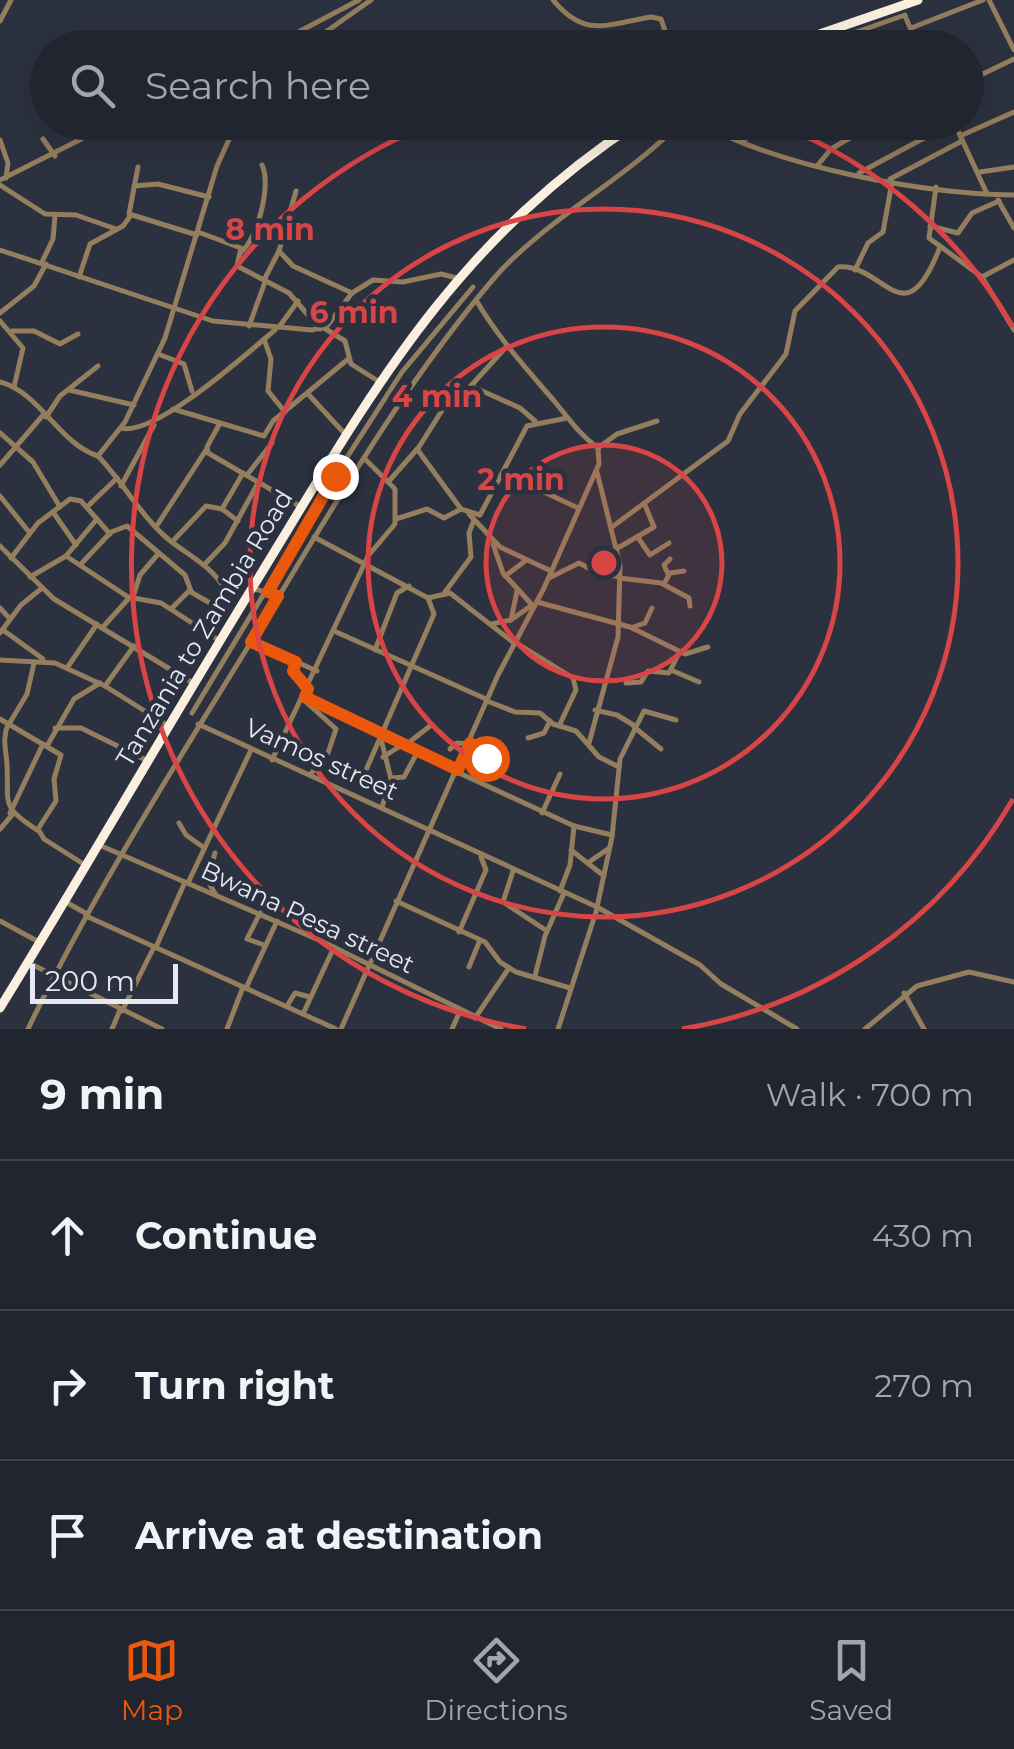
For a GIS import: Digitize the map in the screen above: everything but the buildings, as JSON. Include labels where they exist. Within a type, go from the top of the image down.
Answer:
[{"type":"highway","points":[[837,30],[918,0]]},
{"type":"highway","name":"Tanzania to Zambia Road","points":[[1,1002],[378,382],[458,277],[575,168],[613,140]]},
{"type":"street","points":[[0,21],[10,0]]},
{"type":"street","points":[[302,30],[359,0]]},
{"type":"street","points":[[328,30],[371,0]]},
{"type":"street","points":[[553,0],[574,23],[584,26],[650,16],[661,19],[665,30]]},
{"type":"street","points":[[900,4],[911,28],[986,0],[1014,50]]},
{"type":"street","points":[[863,30],[905,16]]},
{"type":"street","points":[[984,73],[1014,59]]},
{"type":"street","points":[[984,127],[1014,112]]},
{"type":"street","points":[[0,140],[8,162],[2,181]]},
{"type":"street","points":[[45,140],[54,156]]},
{"type":"street","points":[[2,181],[83,140]]},
{"type":"street","points":[[98,456],[121,428],[158,354],[177,308],[217,166],[229,140]]},
{"type":"street","points":[[28,1029],[86,915],[200,722],[314,537],[420,376],[476,300],[516,256],[625,173],[661,140]]},
{"type":"street","points":[[739,140],[817,166],[889,181],[994,197],[1014,195]]},
{"type":"street","points":[[817,166],[831,150],[848,140]]},
{"type":"street","points":[[859,174],[921,140]]},
{"type":"street","points":[[889,181],[958,140]]},
{"type":"street","points":[[962,140],[1014,228]]},
{"type":"street","points":[[240,252],[248,246],[266,196],[268,179],[262,165]]},
{"type":"street","points":[[980,172],[1014,167]]},
{"type":"street","points":[[138,168],[128,211],[131,215],[241,248],[237,266],[298,301],[321,329],[345,341],[348,360],[378,382]]},
{"type":"street","points":[[2,181],[30,206],[54,216],[76,215],[116,229]]},
{"type":"street","points":[[854,270],[868,243],[885,228],[889,181]]},
{"type":"street","points":[[133,186],[158,184],[209,196]]},
{"type":"street","points":[[936,188],[930,238],[982,277],[1014,330]]},
{"type":"street","points":[[249,326],[279,250],[296,191]]},
{"type":"street","points":[[930,226],[958,232],[972,214],[994,197]]},
{"type":"street","points":[[78,278],[90,244],[131,215]]},
{"type":"street","points":[[0,313],[40,280],[54,240],[54,216]]},
{"type":"street","points":[[612,526],[728,441],[740,414],[786,354],[795,311],[838,266],[854,270],[894,292],[908,291],[924,280],[940,247]]},
{"type":"street","points":[[0,250],[78,278],[249,326],[321,329]]},
{"type":"street","points":[[279,250],[294,266],[352,293]]},
{"type":"street","points":[[982,277],[1014,260]]},
{"type":"street","points":[[321,329],[352,293],[380,279],[402,282],[440,274],[458,277],[482,293]]},
{"type":"street","points":[[192,714],[405,368],[473,287]]},
{"type":"street","points":[[476,300],[506,347],[598,448],[597,472],[616,549],[618,624],[614,657],[595,710],[589,744]]},
{"type":"street","points":[[121,486],[154,425],[278,328],[298,301]]},
{"type":"street","points":[[0,321],[24,356],[14,387]]},
{"type":"street","points":[[10,331],[34,330],[60,344],[78,334]]},
{"type":"street","points":[[264,340],[271,360],[268,391],[285,412]]},
{"type":"street","points":[[389,481],[417,449],[446,404],[471,386],[506,347]]},
{"type":"street","points":[[158,354],[184,364],[192,393]]},
{"type":"street","points":[[173,409],[260,437],[348,360]]},
{"type":"street","points":[[0,465],[68,390],[98,366]]},
{"type":"street","points":[[405,368],[420,376]]},
{"type":"street","points":[[0,382],[14,387],[84,450],[98,456],[156,526],[204,565],[228,594],[224,611]]},
{"type":"street","points":[[471,386],[520,408],[535,421]]},
{"type":"street","points":[[68,390],[134,405]]},
{"type":"street","points":[[309,395],[345,434]]},
{"type":"street","points":[[417,449],[461,509],[476,516],[484,512],[527,426],[535,421],[567,418]]},
{"type":"street","points":[[598,448],[618,434],[658,421]]},
{"type":"street","points":[[156,526],[220,423]]},
{"type":"street","points":[[121,428],[132,431],[154,425]]},
{"type":"street","points":[[0,433],[49,482],[60,507]]},
{"type":"street","points":[[222,510],[245,474],[272,443]]},
{"type":"street","points":[[206,450],[301,507]]},
{"type":"street","points":[[272,760],[304,699],[365,562],[392,530],[396,495],[389,481],[365,459]]},
{"type":"street","points":[[64,901],[86,915],[339,1029],[487,700],[597,472]]},
{"type":"street","points":[[503,473],[578,508]]},
{"type":"street","points":[[87,507],[117,478]]},
{"type":"street","points":[[204,565],[238,521],[258,483]]},
{"type":"street","points":[[1,497],[30,532]]},
{"type":"street","points":[[11,558],[30,532],[74,498],[110,534]]},
{"type":"street","points":[[616,549],[655,526],[644,505]]},
{"type":"street","points":[[172,542],[200,508],[222,510],[238,521]]},
{"type":"street","points":[[395,519],[427,510],[448,518],[461,509]]},
{"type":"street","points":[[53,512],[68,527],[77,545]]},
{"type":"street","points":[[470,514],[492,540],[549,575],[580,564],[603,576],[664,584],[687,594],[690,606]]},
{"type":"street","points":[[30,577],[66,556],[97,519]]},
{"type":"street","points":[[428,598],[445,592],[471,556],[469,533],[474,520]]},
{"type":"street","points":[[80,565],[110,534],[127,526],[184,575],[192,591],[234,617]]},
{"type":"street","points":[[314,537],[428,598],[433,620],[363,777]]},
{"type":"street","points":[[638,538],[648,554],[669,543]]},
{"type":"street","points":[[492,540],[505,576],[534,605],[630,627],[690,655],[708,648]]},
{"type":"street","points":[[77,545],[96,547]]},
{"type":"street","points":[[0,546],[42,588],[195,685]]},
{"type":"street","points":[[67,668],[100,626],[131,598],[140,575],[159,553]]},
{"type":"street","points":[[66,556],[131,598],[172,609],[220,641]]},
{"type":"street","points":[[664,584],[668,574],[664,565],[670,559]]},
{"type":"street","points":[[505,576],[525,561]]},
{"type":"street","points":[[668,574],[684,571]]},
{"type":"street","points":[[375,650],[397,593],[409,586]]},
{"type":"street","points":[[42,588],[1,631],[45,661],[102,684],[170,727]]},
{"type":"street","points":[[252,588],[278,596]]},
{"type":"street","points":[[172,609],[192,591]]},
{"type":"street","points":[[511,620],[517,591]]},
{"type":"street","points":[[445,592],[514,642],[573,678],[576,690],[558,726]]},
{"type":"street","points":[[488,624],[511,620],[534,605]]},
{"type":"street","points":[[0,608],[10,618]]},
{"type":"street","points":[[630,627],[645,623],[652,608]]},
{"type":"street","points":[[334,632],[515,712],[536,711],[558,726],[576,731],[599,757],[619,766]]},
{"type":"street","points":[[251,642],[317,671]]},
{"type":"street","points":[[0,829],[74,699],[102,684],[134,646]]},
{"type":"street","points":[[18,663],[26,647]]},
{"type":"street","points":[[672,670],[679,652]]},
{"type":"street","points":[[0,660],[45,661]]},
{"type":"street","points":[[34,662],[26,694],[3,740],[3,794],[11,814],[85,865]]},
{"type":"street","points":[[296,662],[293,671],[308,689]]},
{"type":"street","points":[[626,683],[641,682],[648,671],[672,670],[699,682]]},
{"type":"street","points":[[304,699],[406,744],[542,813],[612,835]]},
{"type":"street","points":[[304,699],[336,729],[328,752],[310,775]]},
{"type":"street","name":"Vamos street","points":[[182,707],[200,722],[272,760],[598,907],[700,965],[721,984],[796,1029]]},
{"type":"street","points":[[558,1029],[598,907],[623,751],[647,709],[676,720]]},
{"type":"street","points":[[595,710],[617,715],[661,749]]},
{"type":"street","points":[[0,719],[46,745],[62,759],[54,779],[56,801],[40,822],[40,832]]},
{"type":"street","points":[[528,738],[544,733],[550,721]]},
{"type":"street","points":[[383,757],[430,726]]},
{"type":"street","points":[[55,728],[81,728],[148,761]]},
{"type":"street","points":[[381,734],[383,757],[392,778],[382,808]]},
{"type":"street","points":[[450,749],[457,743],[470,743],[486,756],[484,765]]},
{"type":"street","points":[[112,1029],[252,750]]},
{"type":"street","points":[[392,778],[404,777],[418,751]]},
{"type":"street","points":[[608,759],[623,751]]},
{"type":"street","points":[[542,813],[560,774]]},
{"type":"street","points":[[179,823],[186,835],[203,847]]},
{"type":"street","points":[[535,976],[570,865],[574,826]]},
{"type":"street","name":"Bwana Pesa street","points":[[97,844],[334,947],[501,1029]]},
{"type":"street","points":[[570,865],[596,861],[610,848]]},
{"type":"street","points":[[571,850],[604,876]]},
{"type":"street","points":[[215,853],[207,880],[216,895]]},
{"type":"street","points":[[459,932],[486,870],[480,855]]},
{"type":"street","points":[[512,871],[503,902],[548,931]]},
{"type":"street","points":[[396,901],[480,940],[509,968],[570,988]]},
{"type":"street","points":[[260,914],[247,938],[264,945]]},
{"type":"street","points":[[448,927],[464,917]]},
{"type":"street","points":[[0,921],[39,942]]},
{"type":"street","points":[[228,1029],[277,921]]},
{"type":"street","points":[[469,967],[480,940]]},
{"type":"street","points":[[303,1014],[334,947]]},
{"type":"street","points":[[28,962],[162,1029]]},
{"type":"street","points":[[475,1018],[509,968]]},
{"type":"street","points":[[865,1029],[904,993],[968,972],[1014,982]]},
{"type":"street","points":[[287,1007],[296,993],[310,997]]},
{"type":"street","points":[[904,993],[924,1029]]},
{"type":"street","points":[[452,1029],[460,1011]]},
{"type":"route","points":[[335,476],[280,566],[268,592],[278,596],[251,642],[296,662],[293,671],[308,689],[305,697],[340,715],[458,770],[470,743],[484,752],[486,758]]}]
